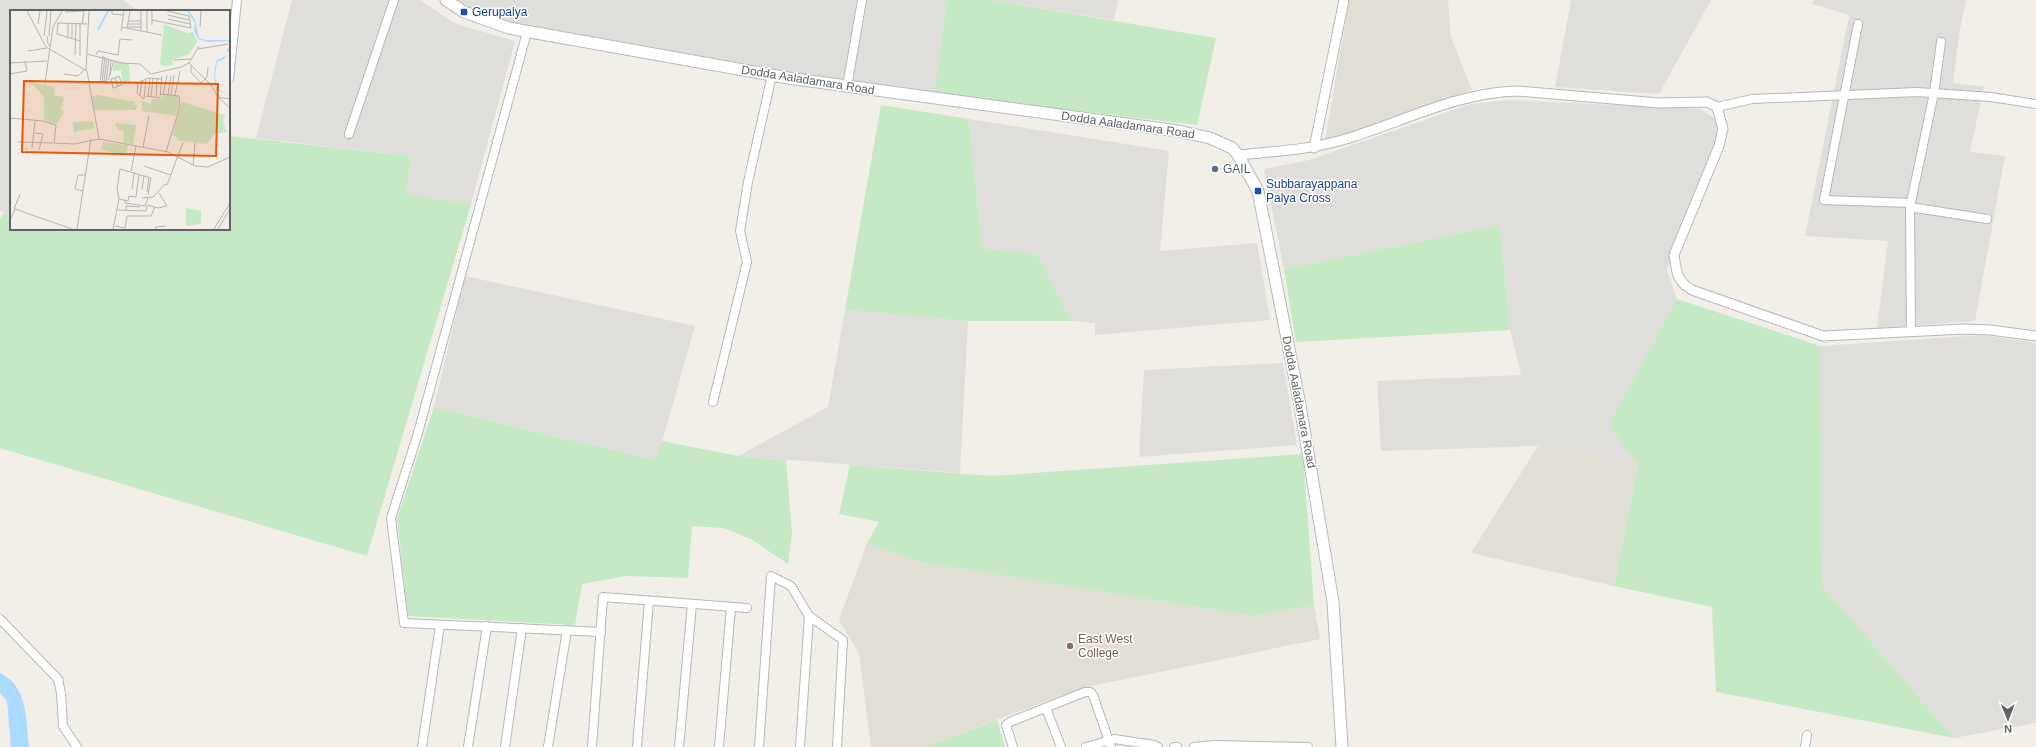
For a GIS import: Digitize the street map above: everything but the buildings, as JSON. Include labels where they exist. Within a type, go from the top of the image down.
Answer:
[{"type":"main road","name":"Dodda Aaladamara Road","points":[[446,0],[464,12],[509,28],[527,32],[847,87],[1178,131],[1210,138],[1232,148],[1238,155],[1258,191],[1320,516],[1333,602],[1342,747]]},
{"type":"street","points":[[230,69],[237,0]]},
{"type":"street","points":[[348,134],[394,0]]},
{"type":"street","points":[[847,87],[862,0]]},
{"type":"street","points":[[1314,148],[1344,0]]},
{"type":"street","points":[[1858,24],[1843,95],[1824,200],[1910,205],[1987,219]]},
{"type":"street","points":[[527,32],[418,433],[391,518],[404,623],[601,632]]},
{"type":"street","points":[[1911,332],[1910,205],[1934,93],[1941,42]]},
{"type":"street","points":[[713,402],[747,262],[740,231],[748,182],[772,75]]},
{"type":"street","points":[[1238,155],[1314,148],[1349,138],[1473,96],[1496,91],[1518,91],[1659,103],[1708,102],[1717,108],[1723,129],[1719,146],[1674,255],[1677,273],[1681,283],[1692,290],[1823,336],[1990,330],[2036,336]]},
{"type":"street","points":[[1717,108],[1752,99],[1934,93],[1997,98],[2036,104]]},
{"type":"street","points":[[759,747],[771,576],[791,586],[809,616],[843,640],[837,747]]},
{"type":"street","points":[[592,747],[604,597],[747,608]]},
{"type":"street","points":[[637,747],[649,601]]},
{"type":"street","points":[[679,747],[692,604]]},
{"type":"street","points":[[719,747],[730,607]]},
{"type":"street","points":[[800,747],[809,616]]},
{"type":"street","points":[[0,619],[58,679],[61,692],[63,726],[78,747]]},
{"type":"street","points":[[422,747],[440,625]]},
{"type":"street","points":[[468,747],[487,626]]},
{"type":"street","points":[[505,747],[522,628]]},
{"type":"street","points":[[548,747],[567,630]]},
{"type":"street","points":[[1013,747],[1006,725],[1010,722],[1085,692],[1090,692],[1109,743]]},
{"type":"street","points":[[1046,708],[1061,747]]},
{"type":"street","points":[[1805,747],[1807,735]]},
{"type":"street","points":[[1086,747],[1109,743],[1114,739],[1154,745],[1158,747]]},
{"type":"street","points":[[1194,747],[1308,747]]},
{"type":"shaded area","points":[[0,0],[123,0],[137,10],[10,10],[10,216],[0,210]]},
{"type":"shaded area","points":[[292,0],[420,0],[456,24],[515,41],[471,204],[404,194],[412,156],[256,138]]},
{"type":"shaded area","points":[[454,0],[947,0],[934,94],[801,74],[506,21],[458,4]]},
{"type":"shaded area","points":[[991,0],[1118,0],[1114,20]]},
{"type":"shaded area","points":[[1349,0],[1448,0],[1451,37],[1472,90],[1325,142]]},
{"type":"shaded area","points":[[1571,0],[1711,0],[1659,94],[1555,87]]},
{"type":"shaded area","points":[[1814,0],[1966,0],[1959,34],[1953,83],[1984,87],[1970,152],[2005,156],[1975,321],[1877,328],[1888,241],[1805,236],[1849,15],[1812,4]]},
{"type":"shaded area","points":[[1508,100],[1700,109],[1717,120],[1718,134],[1667,270],[1677,299],[1608,425],[1638,465],[1538,446],[1381,451],[1377,381],[1521,375],[1510,330],[1500,225],[1284,269],[1264,169],[1309,160],[1471,104]]},
{"type":"shaded area","points":[[969,119],[1169,151],[1160,251],[1257,243],[1270,320],[1095,335],[1095,323],[1071,321],[1037,254],[982,248]]},
{"type":"shaded area","points":[[465,276],[695,326],[657,460],[434,407]]},
{"type":"shaded area","points":[[845,310],[968,321],[960,473],[738,456],[828,407]]},
{"type":"shaded area","points":[[1983,335],[2036,343],[2036,723],[1954,738],[1822,585],[1820,346]]},
{"type":"shaded area","points":[[1283,363],[1297,445],[1139,457],[1144,370]]},
{"type":"shaded area","points":[[1538,446],[1638,465],[1614,586],[1471,553]]},
{"type":"shaded area","name":"East West College","points":[[867,543],[920,562],[1252,616],[1314,605],[1320,639],[1082,688],[923,747],[871,747],[859,653],[839,620]]},
{"type":"green space","points":[[947,0],[991,0],[1216,38],[1197,125],[934,94]]},
{"type":"green space","points":[[881,105],[969,119],[982,248],[1037,254],[1071,321],[968,321],[845,310]]},
{"type":"green space","points":[[230,136],[412,156],[405,194],[471,204],[367,556],[0,448],[0,219],[4,213],[10,216],[10,230],[230,230]]},
{"type":"green space","points":[[1500,225],[1510,330],[1296,342],[1284,269]]},
{"type":"green space","points":[[1677,299],[1820,346],[1822,585],[1954,738],[1716,692],[1712,607],[1614,586],[1638,465],[1608,425]]},
{"type":"green space","points":[[434,407],[656,460],[662,441],[738,456],[786,460],[792,533],[788,564],[751,539],[723,528],[692,526],[688,578],[626,576],[582,584],[575,625],[408,616],[397,519]]},
{"type":"green space","points":[[1303,454],[1314,605],[1252,616],[920,562],[867,543],[879,522],[839,514],[850,465],[992,476]]},
{"type":"green space","points":[[997,720],[1005,747],[924,747]]},
{"type":"water","points":[[0,673],[16,686],[21,695],[26,715],[29,747],[11,747],[7,701],[0,693]]},
{"type":"place","name":"Gerupalya","points":[[464,12]]},
{"type":"place","name":"GAIL","points":[[1215,169]]},
{"type":"place","name":"Subbarayappana Palya Cross","points":[[1258,191]]},
{"type":"place","name":"East West College","points":[[1070,646]]}]
